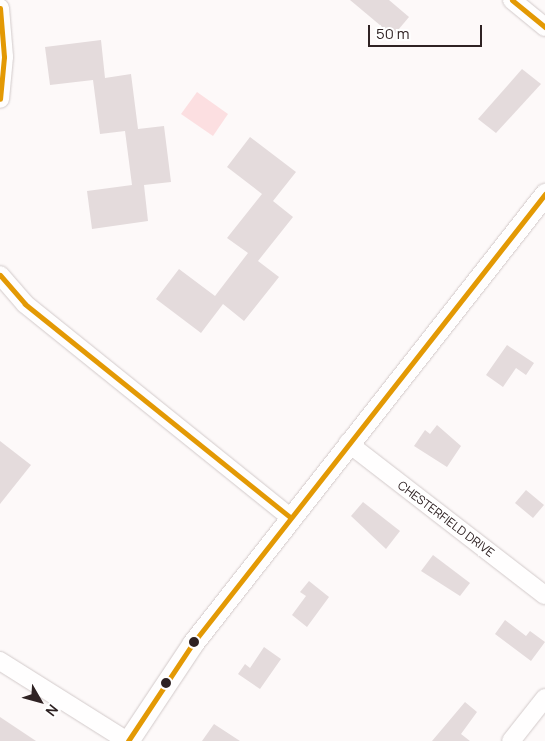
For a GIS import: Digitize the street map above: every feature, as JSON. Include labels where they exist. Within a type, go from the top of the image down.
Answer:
[{"type":"street","points":[[512,0],[545,27]]},
{"type":"street","points":[[0,8],[4,57],[0,99]]},
{"type":"street","points":[[0,661],[127,741],[193,643],[545,194]]},
{"type":"street","points":[[0,275],[25,304],[290,517]]},
{"type":"street","name":"CHESTERFIELD DRIVE","points":[[348,444],[545,595]]},
{"type":"street","points":[[511,741],[545,698]]},
{"type":"shaded area","points":[[197,92],[228,114],[213,136],[181,114]]},
{"type":"building","points":[[350,0],[389,0],[409,17],[393,36]]},
{"type":"building","points":[[101,40],[105,78],[131,74],[138,129],[164,126],[171,182],[144,185],[148,221],[92,229],[87,191],[132,185],[125,131],[100,134],[93,80],[50,85],[45,47]]},
{"type":"building","points":[[522,69],[541,84],[496,133],[478,119]]},
{"type":"building","points":[[250,137],[296,172],[273,201],[293,217],[258,261],[279,277],[244,321],[223,304],[201,333],[156,299],[179,269],[215,296],[248,253],[227,238],[262,194],[227,167]]},
{"type":"building","points":[[507,345],[534,363],[526,375],[516,368],[503,387],[486,375]]},
{"type":"building","points":[[437,425],[461,446],[447,467],[414,446],[425,430],[430,434]]},
{"type":"building","points":[[0,441],[31,465],[0,504]]},
{"type":"building","points":[[526,490],[544,505],[533,518],[515,503]]},
{"type":"building","points":[[363,502],[400,531],[386,549],[351,516]]},
{"type":"building","points":[[433,555],[470,583],[460,596],[421,571]]},
{"type":"building","points":[[309,581],[329,597],[307,627],[292,615],[306,596],[300,592]]},
{"type":"building","points":[[505,620],[526,636],[530,631],[545,642],[531,661],[495,634]]},
{"type":"building","points":[[264,647],[281,659],[260,689],[238,674],[245,664],[250,668]]},
{"type":"building","points":[[465,702],[477,712],[461,734],[470,741],[432,741]]},
{"type":"building","points":[[0,717],[36,741],[0,741]]},
{"type":"building","points":[[214,724],[240,741],[202,741]]},
{"type":"transit line","points":[[512,0],[545,27]]},
{"type":"transit line","points":[[0,8],[4,57],[0,99]]},
{"type":"transit line","points":[[128,741],[193,643],[545,194]]},
{"type":"transit line","points":[[0,275],[25,304],[290,517]]}]
